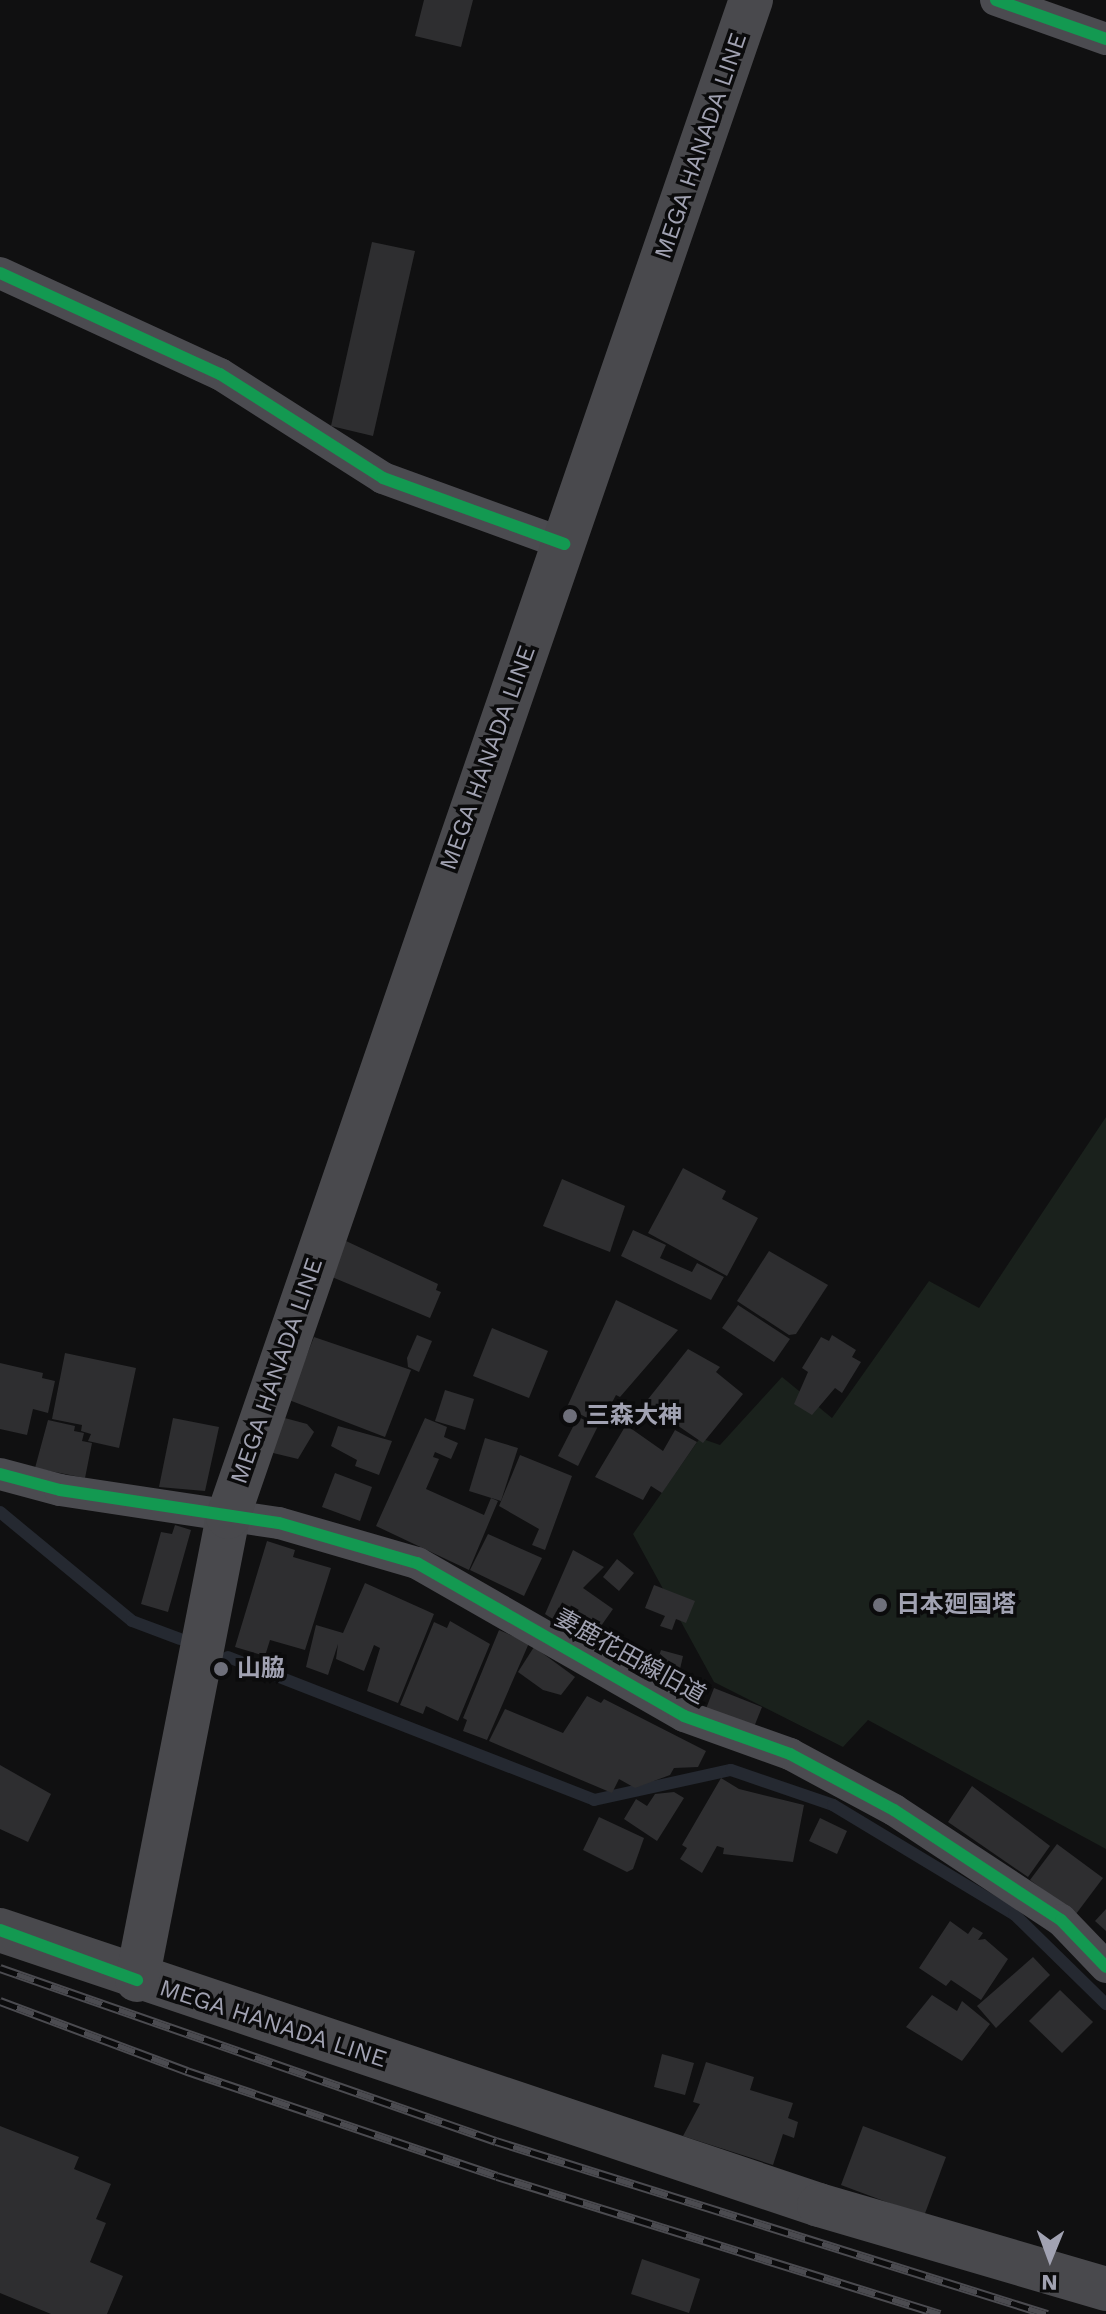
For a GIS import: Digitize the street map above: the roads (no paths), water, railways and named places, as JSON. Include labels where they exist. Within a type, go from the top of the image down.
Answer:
[{"type":"main road","name":"MEGA HANADA LINE","points":[[751,0],[228,1517],[137,1980],[819,2205],[1106,2289]]},
{"type":"main road","points":[[0,1930],[137,1980]]},
{"type":"street","points":[[996,0],[1106,39]]},
{"type":"street","points":[[0,273],[220,374],[383,478],[564,544]]},
{"type":"street","name":"妻鹿花田線旧道","points":[[0,1474],[60,1490],[279,1523],[417,1563],[684,1716],[790,1754],[894,1810],[1061,1920],[1106,1967]]},
{"type":"waterway","points":[[0,1512],[132,1621],[180,1639]]},
{"type":"waterway","points":[[228,1657],[594,1800],[731,1770],[833,1805],[1014,1914],[1106,2004]]},
{"type":"railway","points":[[0,1968],[496,2141],[1047,2314]]},
{"type":"railway","points":[[0,2001],[187,2071],[497,2176],[940,2314]]},
{"type":"place","name":"三森大神","points":[[570,1416]]},
{"type":"place","name":"日本廻国塔","points":[[880,1605]]},
{"type":"place","name":"山脇","points":[[221,1669]]}]
